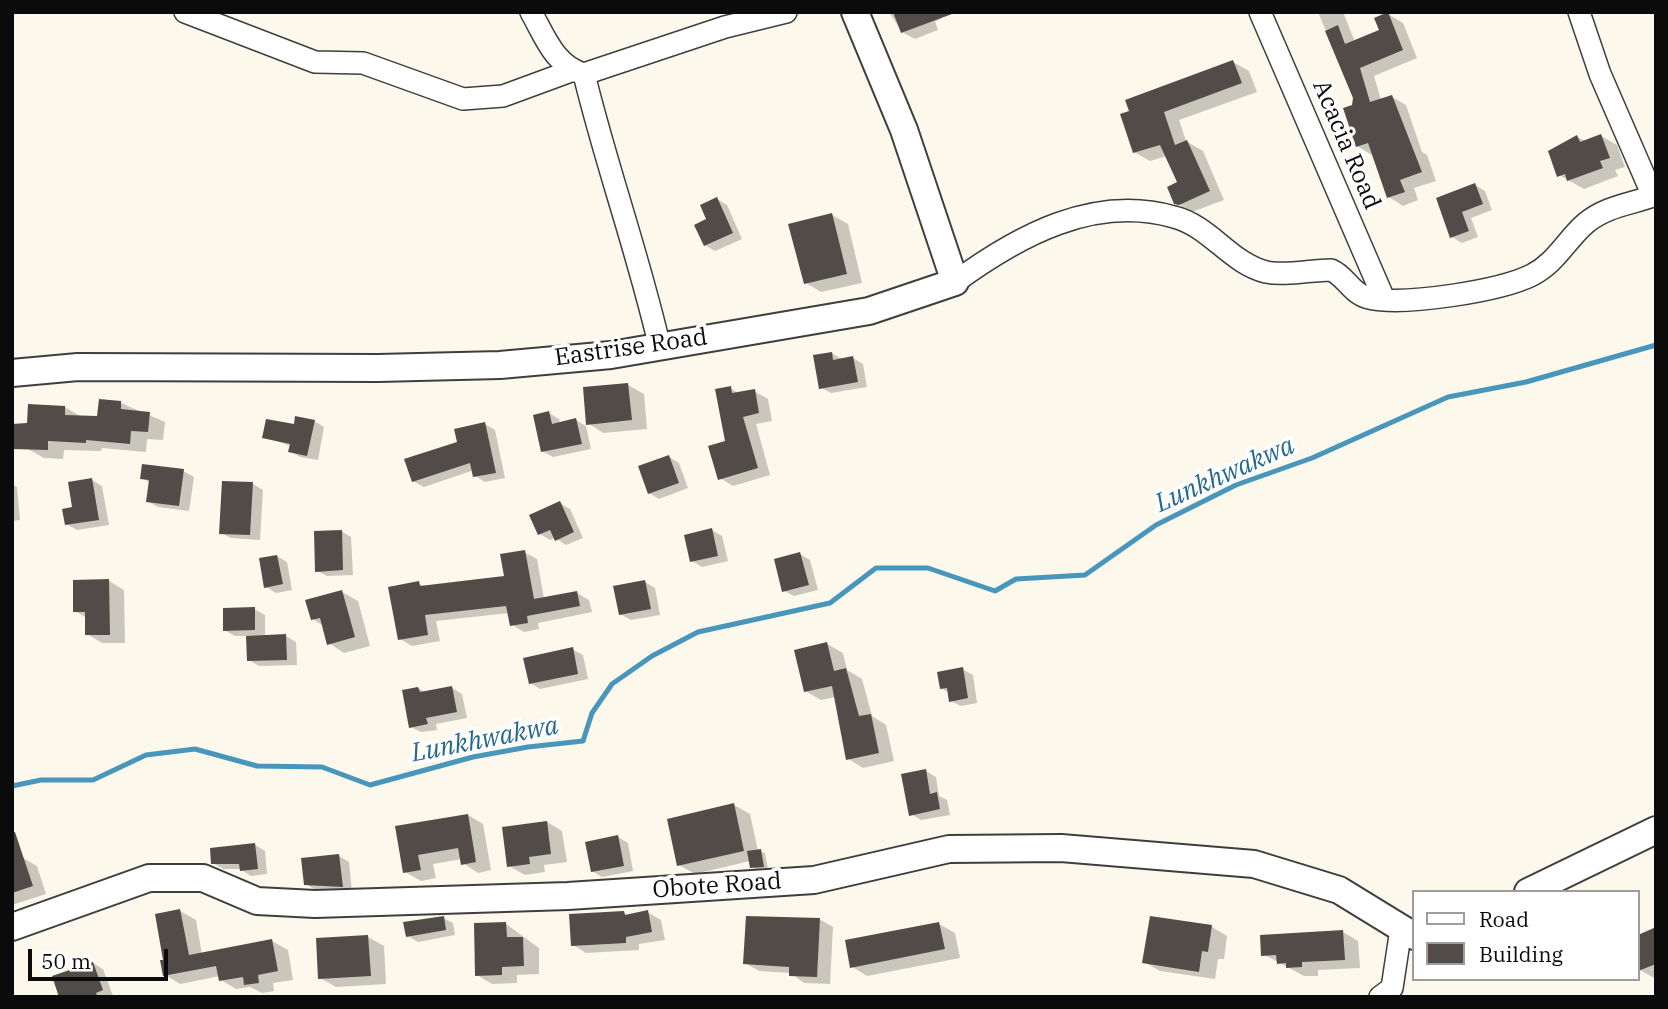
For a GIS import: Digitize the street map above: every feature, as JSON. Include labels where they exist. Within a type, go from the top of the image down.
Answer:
[{"type":"street","points":[[185,12],[315,61],[363,64],[463,99],[503,96],[712,31],[786,12]]},
{"type":"street","points":[[531,12],[557,58],[577,72],[643,274],[659,344]]},
{"type":"street","points":[[855,12],[904,130],[955,282],[1017,239],[1091,215],[1126,210],[1175,217],[1206,232],[1222,247],[1266,272],[1331,270],[1339,274],[1356,294],[1384,299],[1434,297],[1504,284],[1533,275],[1553,260],[1586,223],[1606,210],[1654,196],[1600,74],[1579,12]]},
{"type":"street","name":"Acacia Road","points":[[1260,12],[1384,299]]},
{"type":"street","name":"Eastrise Road","points":[[12,373],[78,367],[378,368],[499,365],[611,355],[659,344],[869,310],[955,282]]},
{"type":"street","points":[[1532,890],[1656,830]]},
{"type":"street","name":"Obote Road","points":[[12,927],[149,878],[204,878],[257,901],[315,904],[568,897],[814,880],[949,849],[1061,848],[1254,864],[1339,890],[1408,933]]},
{"type":"street","points":[[1380,997],[1392,988],[1408,933]]},
{"type":"building","points":[[893,12],[952,12],[952,14],[901,33]]},
{"type":"building","points":[[1388,12],[1403,50],[1360,68],[1370,102],[1392,95],[1422,172],[1400,180],[1405,192],[1387,198],[1368,143],[1356,147],[1343,108],[1352,105],[1353,98],[1325,31],[1338,25],[1345,44],[1379,30],[1374,18]]},
{"type":"building","points":[[1233,60],[1242,83],[1164,112],[1175,145],[1187,140],[1210,191],[1179,205],[1174,204],[1167,187],[1177,182],[1160,145],[1133,153],[1120,114],[1129,111],[1125,100]]},
{"type":"building","points":[[1601,134],[1610,158],[1600,161],[1603,168],[1567,181],[1565,174],[1557,177],[1548,151],[1577,135],[1580,142]]},
{"type":"building","points":[[1475,183],[1483,204],[1462,212],[1469,231],[1450,238],[1436,198]]},
{"type":"building","points":[[717,197],[733,233],[704,246],[694,225],[706,219],[700,205]]},
{"type":"building","points":[[832,213],[847,274],[804,284],[788,224]]},
{"type":"building","points":[[832,352],[833,360],[853,356],[858,382],[819,389],[813,355]]},
{"type":"building","points":[[628,383],[632,420],[586,425],[583,387]]},
{"type":"building","points":[[731,386],[732,393],[755,389],[759,413],[743,417],[758,468],[718,480],[708,446],[725,441],[715,389]]},
{"type":"building","points":[[99,399],[121,401],[121,409],[150,412],[148,432],[131,431],[130,444],[86,440],[86,443],[48,441],[48,450],[12,449],[12,424],[27,423],[28,404],[65,406],[65,415],[97,416]]},
{"type":"building","points":[[549,411],[552,424],[576,418],[582,444],[541,452],[533,415]]},
{"type":"building","points":[[295,416],[315,420],[307,456],[288,452],[290,444],[262,438],[266,419],[294,424]]},
{"type":"building","points":[[485,422],[496,473],[473,477],[470,463],[412,482],[404,459],[457,442],[454,429]]},
{"type":"building","points":[[669,455],[679,483],[648,494],[638,466]]},
{"type":"building","points":[[142,464],[184,469],[179,506],[146,502],[149,480],[140,479]]},
{"type":"building","points":[[92,478],[99,520],[65,525],[62,509],[72,507],[68,482]]},
{"type":"building","points":[[222,481],[253,482],[250,535],[219,534]]},
{"type":"building","points":[[560,501],[574,532],[555,541],[550,530],[538,535],[529,515]]},
{"type":"building","points":[[712,528],[718,556],[690,562],[684,535]]},
{"type":"building","points":[[342,530],[343,570],[315,572],[314,531]]},
{"type":"building","points":[[525,550],[534,599],[577,591],[580,606],[527,616],[528,623],[510,626],[506,606],[425,615],[428,635],[398,640],[388,587],[419,581],[420,586],[504,576],[500,554]]},
{"type":"building","points":[[800,552],[809,585],[782,592],[774,559]]},
{"type":"building","points":[[277,555],[283,584],[264,588],[259,558]]},
{"type":"building","points":[[109,579],[110,635],[85,635],[85,612],[73,612],[73,580]]},
{"type":"building","points":[[645,580],[651,609],[619,615],[613,586]]},
{"type":"building","points":[[342,590],[355,637],[327,645],[320,618],[311,620],[305,600]]},
{"type":"building","points":[[255,607],[255,630],[223,631],[223,608]]},
{"type":"building","points":[[286,634],[287,660],[247,661],[246,636]]},
{"type":"building","points":[[827,642],[834,671],[846,668],[859,716],[871,714],[879,753],[846,760],[832,686],[804,692],[794,650]]},
{"type":"building","points":[[573,647],[578,674],[529,684],[523,658]]},
{"type":"building","points":[[963,667],[968,698],[949,702],[947,688],[940,689],[937,672]]},
{"type":"building","points":[[452,686],[457,712],[426,718],[428,724],[409,728],[402,690],[418,687],[420,692]]},
{"type":"building","points":[[926,769],[930,794],[937,792],[940,809],[909,816],[901,774]]},
{"type":"building","points":[[734,803],[744,851],[677,866],[667,819]]},
{"type":"building","points":[[468,814],[476,862],[461,865],[458,848],[418,855],[421,870],[403,873],[395,826]]},
{"type":"building","points":[[547,821],[551,854],[529,857],[530,864],[507,867],[502,827]]},
{"type":"building","points":[[15,832],[33,886],[12,893],[12,833]]},
{"type":"building","points":[[618,835],[624,866],[591,872],[585,842]]},
{"type":"building","points":[[255,843],[258,869],[240,871],[239,864],[211,864],[210,848]]},
{"type":"building","points":[[761,849],[764,867],[750,868],[747,851]]},
{"type":"building","points":[[339,854],[343,887],[304,885],[301,858]]},
{"type":"building","points":[[180,909],[189,955],[272,939],[278,971],[258,975],[259,983],[244,985],[243,977],[219,981],[216,966],[163,976],[155,914]]},
{"type":"building","points":[[648,910],[652,932],[626,937],[626,943],[571,946],[569,914],[624,911],[625,915]]},
{"type":"building","points":[[444,916],[446,930],[406,937],[403,922]]},
{"type":"building","points":[[746,916],[820,918],[817,977],[789,976],[789,967],[743,964]]},
{"type":"building","points":[[1150,916],[1212,925],[1208,952],[1202,951],[1199,972],[1142,963]]},
{"type":"building","points":[[506,922],[507,937],[523,937],[524,966],[502,967],[502,975],[475,976],[474,923]]},
{"type":"building","points":[[939,922],[945,949],[850,968],[845,940]]},
{"type":"building","points":[[1656,927],[1656,964],[1640,970],[1640,934]]},
{"type":"building","points":[[1343,930],[1345,960],[1302,962],[1302,967],[1286,968],[1286,963],[1277,964],[1276,955],[1261,956],[1260,935]]},
{"type":"building","points":[[368,935],[371,976],[318,979],[316,938]]},
{"type":"building","points":[[93,962],[103,990],[96,993],[98,997],[59,997],[52,976]]},
{"type":"waterway","name":"Lunkhwakwa","points":[[12,786],[41,780],[93,780],[146,755],[195,749],[257,766],[322,767],[370,785],[473,757],[583,741],[592,713],[612,684],[652,656],[698,632],[830,603],[876,568],[928,568],[995,591],[1016,579],[1085,575],[1156,525],[1236,485],[1312,458],[1448,397],[1526,382],[1656,345]]}]
